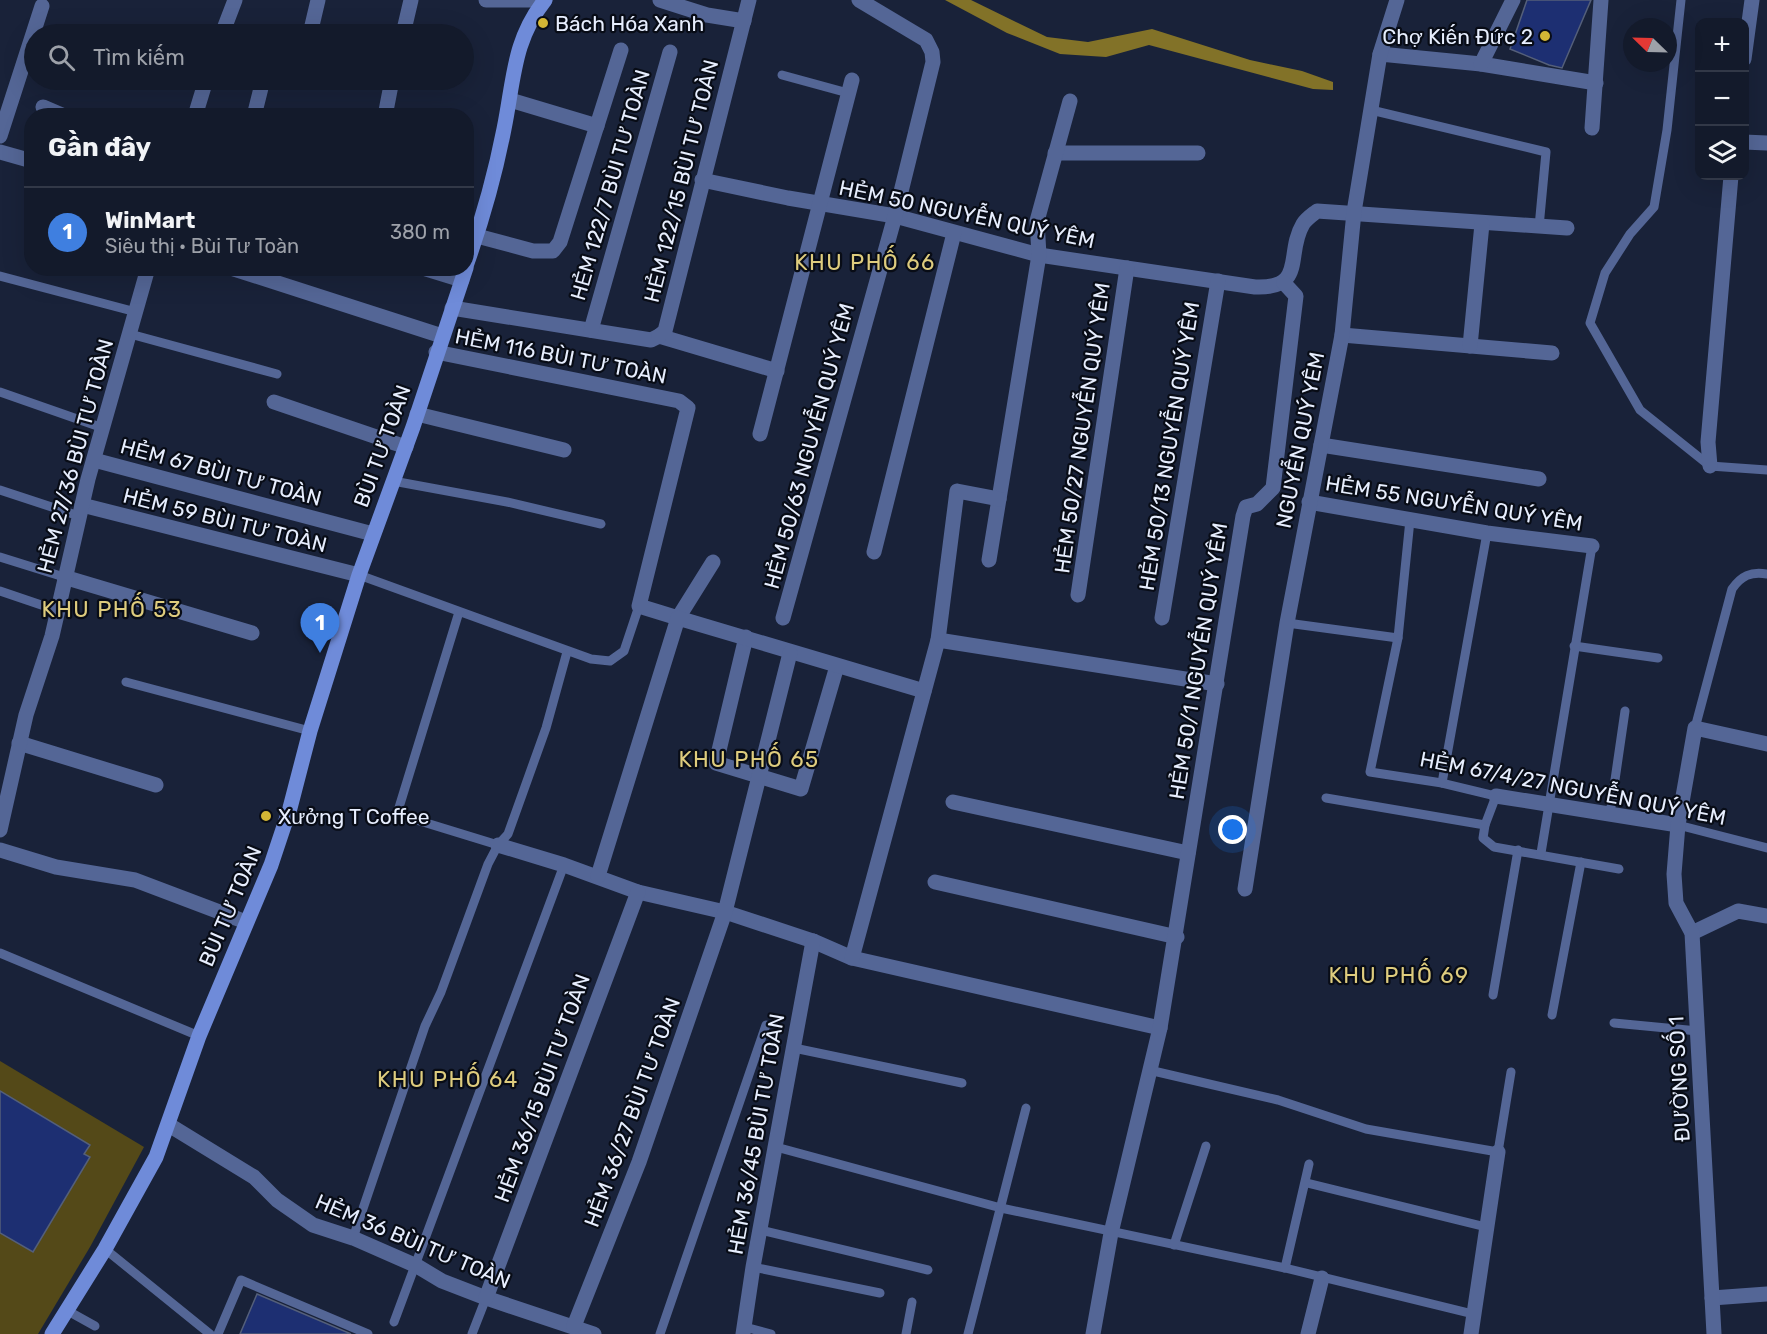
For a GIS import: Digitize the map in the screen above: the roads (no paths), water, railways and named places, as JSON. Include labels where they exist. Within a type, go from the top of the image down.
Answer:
[{"type":"street","points":[[226,24],[235,0]]},
{"type":"street","points":[[312,24],[318,0]]},
{"type":"street","points":[[405,24],[411,0]]},
{"type":"street","points":[[486,0],[545,0]]},
{"type":"street","name":"BÙI TƯ TOÀN","points":[[474,246],[510,100],[521,39],[530,20],[545,0]]},
{"type":"street","points":[[660,0],[707,15],[744,21]]},
{"type":"street","name":"HẺM 122/15 BÙI TƯ TOÀN","points":[[659,336],[665,331],[749,0]]},
{"type":"street","name":"HẺM 50/63 NGUYỄN QUÝ YÊM","points":[[783,618],[895,216],[933,62],[932,52],[926,40],[860,0]]},
{"type":"street","name":"NGUYỄN QUÝ YÊM","points":[[1245,888],[1287,623],[1342,335],[1354,212],[1380,54],[1397,0]]},
{"type":"street","points":[[1481,64],[1513,0]]},
{"type":"street","points":[[1592,128],[1601,0]]},
{"type":"street","points":[[1749,22],[1752,0]]},
{"type":"street","points":[[36,24],[42,6]]},
{"type":"street","points":[[477,237],[544,252],[553,251],[560,242],[621,50]]},
{"type":"street","name":"HẺM 122/7 BÙI TƯ TOÀN","points":[[591,330],[670,52]]},
{"type":"street","points":[[1380,54],[1481,64],[1596,83]]},
{"type":"street","points":[[0,136],[24,62]]},
{"type":"street","points":[[760,434],[850,86]]},
{"type":"street","points":[[197,108],[203,90]]},
{"type":"street","points":[[256,108],[260,90]]},
{"type":"street","points":[[387,108],[390,90]]},
{"type":"street","points":[[510,100],[597,126]]},
{"type":"street","points":[[989,560],[1039,255],[1037,221],[1070,101]]},
{"type":"street","points":[[1749,142],[1767,143]]},
{"type":"street","points":[[0,152],[24,159]]},
{"type":"street","points":[[1055,153],[1198,153]]},
{"type":"street","name":"HẺM 50 NGUYỄN QUÝ YÊM","points":[[702,180],[895,216],[1039,255],[1269,287],[1284,283]]},
{"type":"street","points":[[1710,466],[1708,442],[1731,180]]},
{"type":"street","points":[[1284,283],[1292,270],[1299,233],[1304,222],[1317,211],[1567,228]]},
{"type":"street","points":[[1470,346],[1482,224]]},
{"type":"street","points":[[874,552],[954,233]]},
{"type":"street","name":"HẺM 50/27 NGUYỄN QUÝ YÊM","points":[[1078,595],[1127,268]]},
{"type":"street","name":"HẺM 27/36 BÙI TƯ TOÀN","points":[[0,830],[17,749],[52,636],[80,510],[146,276]]},
{"type":"street","points":[[256,276],[442,336]]},
{"type":"street","name":"BÙI TƯ TOÀN","points":[[52,1334],[105,1249],[156,1157],[199,1036],[282,836],[310,731],[359,575],[406,447],[436,352],[464,276]]},
{"type":"street","name":"HẺM 50/13 NGUYỄN QUÝ YÊM","points":[[1162,618],[1218,281]]},
{"type":"street","name":"HẺM 50/1 NGUYỄN QUÝ YÊM","points":[[1093,1334],[1112,1233],[1160,1028],[1177,938],[1188,853],[1244,516],[1246,507],[1257,504],[1273,488],[1296,296],[1284,283]]},
{"type":"street","points":[[452,308],[651,340],[659,336],[777,371]]},
{"type":"street","points":[[1342,335],[1552,353]]},
{"type":"street","name":"HẺM 116 BÙI TƯ TOÀN","points":[[436,352],[679,401],[688,408],[639,606]]},
{"type":"street","points":[[274,402],[406,447]]},
{"type":"street","points":[[417,414],[564,450]]},
{"type":"street","points":[[1321,445],[1539,479]]},
{"type":"street","name":"HẺM 67 BÙI TƯ TOÀN","points":[[94,460],[373,534]]},
{"type":"street","points":[[852,958],[938,640],[957,491],[999,499]]},
{"type":"street","name":"HẺM 55 NGUYỄN QUÝ YÊM","points":[[1309,502],[1487,533],[1592,546]]},
{"type":"street","name":"HẺM 59 BÙI TƯ TOÀN","points":[[80,510],[359,575]]},
{"type":"street","points":[[598,876],[678,618],[713,562]]},
{"type":"street","points":[[64,577],[252,633]]},
{"type":"street","points":[[639,606],[746,637],[790,653],[924,691]]},
{"type":"street","points":[[746,637],[716,763],[759,777],[801,789],[837,666]]},
{"type":"street","points":[[938,640],[1217,684]]},
{"type":"street","name":"HẺM 36/27 BÙI TƯ TOÀN","points":[[573,1330],[639,1162],[726,912],[790,653]]},
{"type":"street","points":[[1695,728],[1767,744]]},
{"type":"street","name":"ĐƯỜNG SỐ 1","points":[[1695,728],[1678,825],[1674,874],[1676,903],[1692,933],[1714,1334]]},
{"type":"street","points":[[0,752],[17,749],[156,784]]},
{"type":"street","name":"HẺM 67/4/27 NGUYỄN QUÝ YÊM","points":[[1496,796],[1678,825]]},
{"type":"street","points":[[953,802],[1188,853]]},
{"type":"street","points":[[498,844],[598,876],[638,892],[726,912],[813,941],[852,958],[1160,1028]]},
{"type":"street","points":[[0,850],[57,867],[135,880],[246,922]]},
{"type":"street","points":[[934,882],[1177,938]]},
{"type":"street","name":"HẺM 36/15 BÙI TƯ TOÀN","points":[[486,1298],[638,892]]},
{"type":"street","points":[[1692,933],[1738,911],[1767,916]]},
{"type":"street","name":"HẺM 36/45 BÙI TƯ TOÀN","points":[[744,1330],[753,1267],[813,941]]},
{"type":"street","name":"HẺM 36 BÙI TƯ TOÀN","points":[[169,1125],[254,1177],[277,1200],[313,1225],[353,1238],[417,1266],[442,1281],[573,1330],[594,1334]]},
{"type":"street","points":[[1471,1334],[1498,1152]]},
{"type":"street","points":[[1308,1334],[1322,1278]]},
{"type":"street","points":[[1712,1298],[1767,1294]]},
{"type":"lane","points":[[1681,0],[1667,130],[1654,207],[1630,234],[1605,273],[1590,323],[1640,410],[1710,466],[1767,470]]},
{"type":"lane","points":[[782,75],[850,86]]},
{"type":"lane","points":[[1371,110],[1546,152],[1539,227]]},
{"type":"lane","points":[[0,276],[136,312]]},
{"type":"lane","points":[[130,334],[277,374]]},
{"type":"lane","points":[[0,392],[103,428]]},
{"type":"lane","points":[[393,481],[507,502],[601,524]]},
{"type":"lane","points":[[0,490],[80,510]]},
{"type":"lane","points":[[1287,623],[1398,638],[1410,519]]},
{"type":"lane","points":[[1442,783],[1487,533]]},
{"type":"lane","points":[[1541,853],[1592,546]]},
{"type":"lane","points":[[0,557],[64,577]]},
{"type":"lane","points":[[1695,728],[1732,589],[1745,576],[1756,572],[1767,574]]},
{"type":"lane","points":[[359,575],[591,659],[610,661],[624,651],[639,606]]},
{"type":"lane","points":[[0,591],[56,610]]},
{"type":"lane","points":[[459,612],[397,814],[498,844]]},
{"type":"lane","name":"HẺM 67/4/27 NGUYỄN QUÝ YÊM","points":[[1398,638],[1370,772],[1442,783],[1496,796]]},
{"type":"lane","points":[[1574,645],[1658,658]]},
{"type":"lane","points":[[353,1238],[425,1026],[441,992],[488,864],[498,844],[508,834],[542,738],[567,652]]},
{"type":"lane","points":[[126,682],[310,731]]},
{"type":"lane","points":[[1610,814],[1625,711]]},
{"type":"lane","points":[[1496,796],[1485,825],[1483,838],[1494,847],[1541,853],[1619,869]]},
{"type":"lane","points":[[1326,798],[1485,825]]},
{"type":"lane","name":"HẺM 67/4/27 NGUYỄN QUÝ YÊM","points":[[1678,825],[1767,848]]},
{"type":"lane","points":[[1493,995],[1518,850]]},
{"type":"lane","points":[[1552,1015],[1581,862]]},
{"type":"lane","points":[[394,1322],[417,1266],[564,865]]},
{"type":"lane","points":[[0,953],[199,1036]]},
{"type":"lane","points":[[1614,1023],[1698,1031]]},
{"type":"lane","points":[[660,1334],[766,1026]]},
{"type":"lane","points":[[794,1048],[962,1083]]},
{"type":"lane","points":[[1149,1070],[1278,1100],[1366,1128],[1498,1152],[1511,1072]]},
{"type":"lane","points":[[968,1334],[1026,1108]]},
{"type":"lane","points":[[1174,1245],[1206,1146]]},
{"type":"lane","points":[[776,1147],[1001,1208],[1285,1268],[1473,1314]]},
{"type":"lane","points":[[1285,1268],[1307,1183],[1309,1164]]},
{"type":"lane","points":[[1307,1183],[1486,1227]]},
{"type":"lane","points":[[760,1230],[928,1270]]},
{"type":"lane","points":[[105,1249],[210,1334]]},
{"type":"lane","points":[[753,1267],[880,1293]]},
{"type":"lane","points":[[218,1334],[241,1280],[368,1334]]},
{"type":"lane","points":[[472,1334],[486,1298]]},
{"type":"lane","points":[[906,1334],[912,1302]]},
{"type":"lane","points":[[68,1311],[95,1326]]},
{"type":"lane","points":[[744,1330],[771,1334]]},
{"type":"place","name":"Bách Hóa Xanh","points":[[543,23]]},
{"type":"place","name":"Chợ Kiến Đức 2","points":[[1545,36]]},
{"type":"place","name":"WinMart","points":[[320,653]]},
{"type":"place","name":"Xưởng T Coffee","points":[[266,816]]},
{"type":"district","name":"KHU PHỐ 66","points":[[865,262]]},
{"type":"district","name":"KHU PHỐ 53","points":[[112,609]]},
{"type":"district","name":"KHU PHỐ 65","points":[[749,759]]},
{"type":"district","name":"KHU PHỐ 69","points":[[1399,975]]},
{"type":"district","name":"KHU PHỐ 64","points":[[448,1079]]}]
